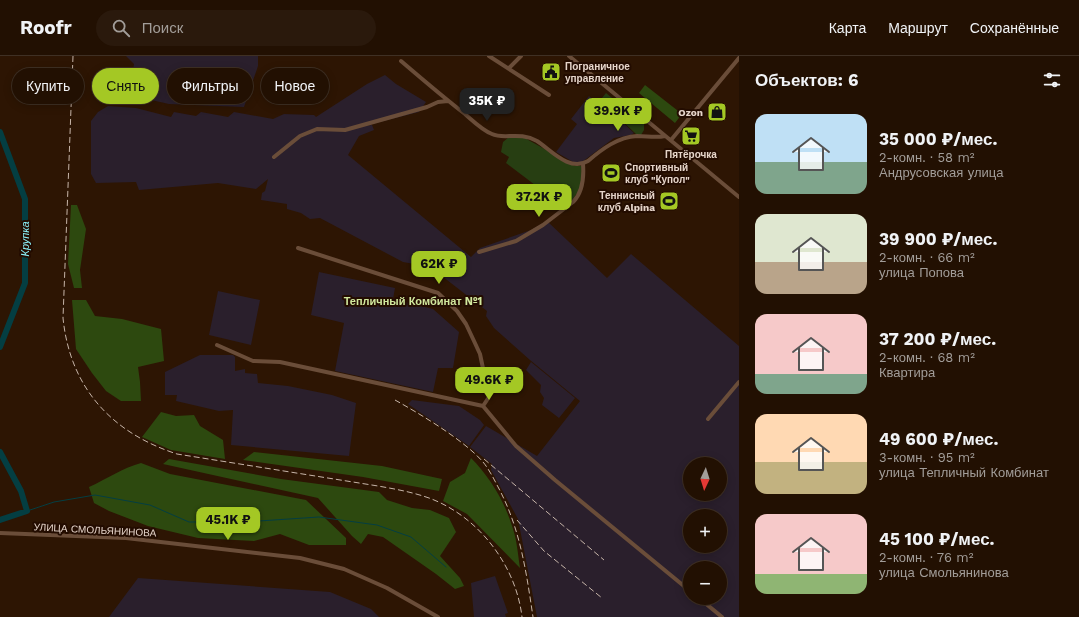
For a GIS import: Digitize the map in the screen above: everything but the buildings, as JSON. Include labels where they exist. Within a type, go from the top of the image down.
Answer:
[{"type":"street","points":[[489,56],[549,95]]},
{"type":"street","points":[[509,68],[521,56]]},
{"type":"street","points":[[569,56],[739,197]]},
{"type":"street","points":[[671,140],[739,58]]},
{"type":"street","points":[[401,62],[448,101],[493,135],[524,135],[537,141],[565,161],[583,164],[616,141],[636,136],[658,138],[665,136]]},
{"type":"street","points":[[274,157],[300,136],[316,129],[345,130],[427,107],[438,102],[448,101]]},
{"type":"street","points":[[479,252],[516,241],[543,225],[573,202],[577,198],[582,186],[583,164]]},
{"type":"street","points":[[298,248],[438,293],[457,311],[466,324],[480,354],[489,397],[483,406]]},
{"type":"street","points":[[217,346],[253,361],[280,362],[483,406],[516,446],[527,456],[683,585]]},
{"type":"street","points":[[708,419],[739,382]]},
{"type":"street","name":"УЛИЦА СМОЛЬЯНИНОВА","points":[[0,533],[126,538],[300,558],[344,569],[387,588],[438,617]]},
{"type":"street","points":[[707,605],[722,617]]},
{"type":"shaded area","points":[[126,56],[258,56],[258,66],[253,81],[253,68],[167,68],[167,104],[159,102],[159,68],[133,68],[134,64]]},
{"type":"shaded area","points":[[385,75],[396,84],[426,102],[419,112],[364,126],[372,125],[374,130],[359,136],[348,155],[471,257],[480,248],[531,230],[547,221],[607,278],[631,254],[739,346],[739,617],[537,617],[518,519],[491,470],[492,464],[470,447],[486,426],[537,456],[580,401],[494,328],[486,316],[487,311],[438,273],[420,265],[403,262],[320,218],[310,219],[301,213],[287,209],[287,204],[261,200],[262,193],[265,191],[268,179],[256,189],[218,183],[139,190],[136,182],[96,183],[91,174],[91,121],[98,112],[108,106],[136,108],[171,117],[174,112],[196,116],[201,112],[228,117],[234,112],[273,119],[284,114],[314,115],[316,117],[367,84]]},
{"type":"shaded area","points":[[589,96],[597,103],[600,100],[618,114],[617,117],[634,133],[631,135],[614,138],[582,162],[573,162],[556,152],[577,124],[571,119]]},
{"type":"shaded area","points":[[169,104],[245,104],[244,107]]},
{"type":"shaded area","name":"Тепличный Комбинат №1","points":[[319,272],[395,288],[393,299],[433,309],[459,332],[453,368],[438,368],[433,392],[335,371],[344,323],[311,315]]},
{"type":"shaded area","points":[[218,291],[260,300],[251,345],[209,335]]},
{"type":"shaded area","points":[[200,355],[233,355],[235,357],[235,371],[245,369],[245,373],[257,374],[258,383],[288,386],[332,395],[356,403],[349,456],[231,445],[233,410],[219,411],[176,401],[177,395],[165,395],[165,372]]},
{"type":"shaded area","points":[[531,362],[575,398],[559,418],[542,405],[544,398],[540,392],[541,385],[526,370]]},
{"type":"shaded area","points":[[412,400],[459,406],[480,420],[484,425],[469,446],[408,404]]},
{"type":"shaded area","points":[[495,576],[508,613],[505,614],[506,617],[474,617],[471,583]]},
{"type":"shaded area","points":[[138,578],[330,592],[371,609],[379,617],[109,617]]},
{"type":"green space","points":[[645,85],[682,114],[675,123],[639,93]]},
{"type":"green space","points":[[606,93],[644,124],[644,130],[641,135],[637,135],[617,116],[618,114],[603,101],[602,98]]},
{"type":"green space","points":[[509,137],[523,137],[575,166],[582,166],[582,179],[579,190],[564,207],[506,163],[509,157],[501,152],[503,142]]},
{"type":"green space","points":[[71,205],[77,205],[86,229],[80,270],[82,288],[74,288],[68,264]]},
{"type":"green space","points":[[72,300],[86,300],[95,316],[122,319],[161,329],[164,361],[138,367],[141,401],[121,401],[106,391],[92,373],[76,349]]},
{"type":"green space","points":[[161,412],[176,416],[194,415],[200,426],[223,440],[225,459],[171,450],[142,437]]},
{"type":"green space","points":[[254,452],[382,466],[442,479],[439,491],[363,477],[243,460]]},
{"type":"green space","points":[[471,458],[491,482],[506,509],[514,534],[520,568],[467,514],[443,501],[450,482],[465,473]]},
{"type":"green space","points":[[169,459],[281,479],[379,492],[387,500],[412,508],[430,510],[449,518],[456,532],[440,556],[460,578],[464,586],[455,589],[383,537],[368,534],[361,544],[318,498],[163,464]]},
{"type":"green space","points":[[141,463],[170,474],[306,500],[346,538],[346,545],[309,545],[280,534],[254,541],[198,538],[148,526],[109,511],[94,503],[89,487]]},
{"type":"waterway","name":"Крупка","points":[[0,132],[25,199],[25,283],[0,347]]},
{"type":"waterway","name":"Крупка","points":[[0,452],[21,491],[27,511],[0,520]]},
{"type":"waterway","points":[[27,511],[54,502],[95,495],[150,505],[189,522],[244,522],[319,517],[377,525],[411,537],[446,567]]},
{"type":"railway","points":[[73,56],[63,318],[67,343],[75,366],[85,386],[98,404],[114,420],[133,434],[154,445],[177,454],[391,488],[423,496],[447,506],[478,530],[492,545],[503,561],[512,579],[522,617]]},
{"type":"railway","points":[[395,400],[453,436],[475,454],[489,470],[505,501],[517,533],[525,566],[533,617]]},
{"type":"railway","points":[[484,459],[604,560]]},
{"type":"railway","points":[[517,520],[544,551],[602,598]]},
{"type":"place","name":"Пограничное управление","points":[[551,72]]},
{"type":"place","name":"Ozon","points":[[717,112]]},
{"type":"place","name":"Пятёрочка","points":[[691,136]]},
{"type":"place","name":"Спортивный клуб \"Купол\"","points":[[611,173]]},
{"type":"place","name":"Теннисный клуб Alpina","points":[[669,201]]},
{"type":"district","name":"Тепличный Комбинат №1","points":[[413,301]]}]
